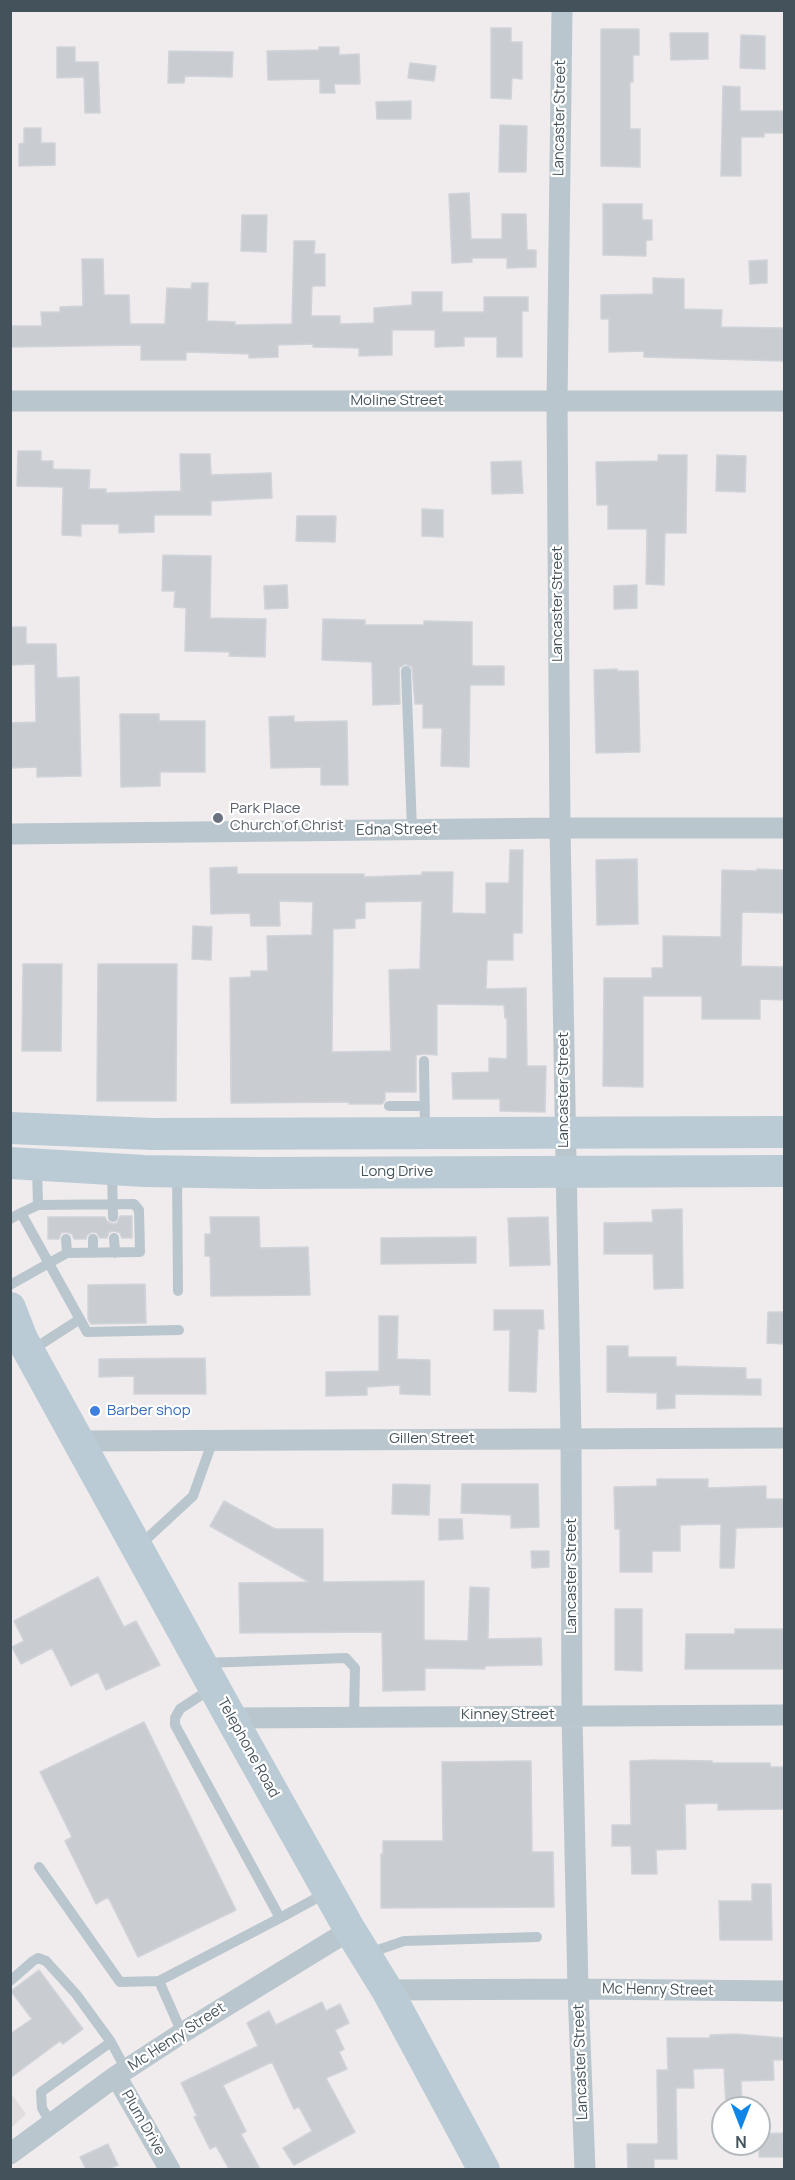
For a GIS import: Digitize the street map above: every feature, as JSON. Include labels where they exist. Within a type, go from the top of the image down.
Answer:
[{"type":"main road","points":[[10,1128],[152,1134],[259,1134],[425,1119],[564,1133],[784,1132]]},
{"type":"main road","points":[[257,1173],[259,1134]]},
{"type":"main road","name":"Long Drive","points":[[24,1163],[176,1172],[257,1173],[784,1171]]},
{"type":"main road","name":"Telephone Road","points":[[16,1334],[329,1892],[387,1990],[484,2169]]},
{"type":"street","name":"Lancaster Street","points":[[561,10],[557,401],[560,828],[571,1438],[572,1715],[578,1989],[585,2169]]},
{"type":"street","name":"Moline Street","points":[[10,401],[784,401]]},
{"type":"street","name":"Edna Street","points":[[10,834],[784,828]]},
{"type":"street","name":"Gillen Street","points":[[78,1441],[784,1438]]},
{"type":"street","name":"Kinney Street","points":[[231,1718],[784,1714]]},
{"type":"street","name":"Mc Henry Street","points":[[10,2154],[121,2073],[182,2032],[358,1942]]},
{"type":"street","name":"Mc Henry Street","points":[[387,1990],[784,1991]]},
{"type":"street","name":"Plum Drive","points":[[121,2073],[170,2169]]},
{"type":"lane","points":[[406,671],[412,830]]},
{"type":"lane","points":[[388,1106],[425,1119],[424,1061]]},
{"type":"lane","points":[[24,1163],[38,1205]]},
{"type":"lane","points":[[111,1169],[113,1216]]},
{"type":"lane","points":[[176,1172],[178,1291]]},
{"type":"lane","points":[[92,1204],[92,1217]]},
{"type":"lane","points":[[10,1218],[38,1205],[134,1204],[139,1210],[140,1252],[67,1253],[10,1285]]},
{"type":"lane","points":[[65,1205],[66,1217]]},
{"type":"lane","points":[[21,1213],[87,1332],[179,1330]]},
{"type":"lane","points":[[114,1238],[115,1253]]},
{"type":"lane","points":[[66,1239],[67,1253]]},
{"type":"lane","points":[[93,1239],[93,1253]]},
{"type":"lane","points":[[16,1334],[80,1319]]},
{"type":"lane","points":[[137,1547],[193,1496],[213,1440]]},
{"type":"lane","points":[[280,1917],[175,1725],[175,1718],[207,1675],[346,1658],[354,1668],[354,1717]]},
{"type":"lane","points":[[39,1867],[120,1982],[159,1981],[329,1892]]},
{"type":"lane","points":[[358,1942],[537,1937]]},
{"type":"lane","points":[[10,1981],[38,1958],[46,1960],[76,1994],[111,2042],[121,2073]]},
{"type":"lane","points":[[159,1981],[182,2032]]},
{"type":"lane","points":[[51,2124],[42,2108],[42,2092],[111,2042]]},
{"type":"shaded area","points":[[11,2093],[26,2114],[10,2128]]},
{"type":"building","points":[[491,28],[511,28],[511,42],[522,42],[522,79],[512,78],[511,99],[491,98]]},
{"type":"building","points":[[601,29],[639,29],[639,55],[633,55],[633,82],[630,82],[630,129],[640,129],[640,167],[601,166]]},
{"type":"building","points":[[670,33],[708,33],[708,59],[671,60]]},
{"type":"building","points":[[741,35],[765,36],[765,69],[740,68]]},
{"type":"building","points":[[57,47],[75,47],[75,62],[98,62],[100,113],[85,113],[84,77],[57,78]]},
{"type":"building","points":[[319,47],[339,47],[339,55],[359,54],[360,84],[334,84],[335,93],[320,93],[320,79],[268,80],[267,51],[319,50]]},
{"type":"building","points":[[169,51],[233,52],[232,77],[185,76],[184,83],[168,83]]},
{"type":"building","points":[[410,63],[436,66],[434,81],[408,78]]},
{"type":"building","points":[[723,86],[740,87],[740,111],[784,111],[784,133],[764,133],[764,137],[741,137],[741,176],[721,176]]},
{"type":"building","points":[[411,101],[411,119],[377,119],[376,102]]},
{"type":"building","points":[[500,125],[527,126],[526,172],[499,172]]},
{"type":"building","points":[[24,128],[41,128],[41,143],[55,143],[55,165],[19,166],[19,144],[24,143]]},
{"type":"building","points":[[469,193],[471,239],[502,239],[502,214],[526,214],[527,250],[536,250],[536,267],[507,268],[507,258],[472,258],[472,262],[452,263],[449,194]]},
{"type":"building","points":[[603,204],[642,204],[642,220],[652,220],[652,240],[646,240],[646,256],[603,255]]},
{"type":"building","points":[[242,215],[267,215],[266,252],[241,251]]},
{"type":"building","points":[[294,241],[315,241],[314,254],[325,254],[325,286],[312,286],[311,316],[340,316],[340,324],[374,323],[374,308],[412,305],[412,292],[442,292],[442,312],[484,312],[484,297],[528,297],[528,311],[522,311],[522,357],[497,357],[497,337],[464,337],[464,346],[435,347],[435,330],[392,330],[392,355],[359,356],[359,348],[313,347],[313,344],[278,345],[278,357],[249,358],[249,354],[186,352],[186,360],[141,360],[141,345],[10,347],[10,326],[42,326],[41,312],[60,312],[60,307],[83,306],[82,259],[103,259],[104,295],[129,295],[130,324],[165,324],[167,288],[191,289],[192,283],[208,283],[207,321],[235,322],[235,325],[292,324]]},
{"type":"building","points":[[767,260],[767,283],[750,284],[749,261]]},
{"type":"building","points":[[653,278],[684,279],[684,309],[722,310],[721,327],[784,328],[784,361],[644,357],[644,351],[609,352],[609,319],[601,319],[601,295],[653,294]]},
{"type":"building","points":[[18,451],[41,451],[41,461],[53,461],[53,469],[90,470],[89,489],[106,489],[106,493],[181,491],[180,454],[210,454],[211,475],[271,473],[272,498],[211,501],[211,515],[154,515],[154,532],[119,533],[119,524],[81,524],[81,536],[62,535],[63,487],[17,486]]},
{"type":"building","points":[[658,455],[687,455],[686,533],[665,533],[664,585],[646,584],[647,529],[608,529],[608,505],[597,505],[596,462],[658,461]]},
{"type":"building","points":[[717,455],[746,456],[745,492],[716,491]]},
{"type":"building","points":[[521,461],[523,493],[492,494],[491,462]]},
{"type":"building","points":[[422,509],[443,510],[443,537],[422,536]]},
{"type":"building","points":[[297,516],[336,516],[335,542],[296,541]]},
{"type":"building","points":[[163,555],[211,556],[210,618],[266,619],[265,657],[229,656],[230,652],[185,651],[186,608],[174,607],[175,591],[162,591]]},
{"type":"building","points":[[287,585],[288,608],[265,609],[264,586]]},
{"type":"building","points":[[637,585],[637,608],[614,609],[614,586]]},
{"type":"building","points":[[323,619],[365,620],[365,625],[424,625],[424,621],[472,622],[472,666],[504,666],[504,685],[470,685],[469,767],[441,766],[442,728],[423,728],[423,704],[415,704],[412,667],[405,664],[399,668],[400,704],[373,705],[372,662],[322,660]]},
{"type":"building","points":[[10,627],[26,627],[26,644],[56,644],[57,678],[79,677],[81,776],[37,777],[37,767],[10,768],[10,723],[36,722],[35,664],[10,665]]},
{"type":"building","points":[[617,669],[617,671],[638,671],[640,752],[596,753],[594,670]]},
{"type":"building","points":[[120,714],[159,714],[159,721],[205,721],[205,772],[160,772],[160,786],[121,787]]},
{"type":"building","points":[[294,716],[294,722],[347,721],[348,785],[321,785],[321,767],[271,768],[269,717]]},
{"type":"building","points":[[510,850],[523,850],[522,933],[513,933],[513,960],[487,960],[486,989],[526,988],[527,1066],[546,1066],[545,1112],[500,1111],[500,1099],[453,1099],[452,1073],[489,1072],[489,1058],[507,1059],[507,1018],[505,1018],[504,1005],[437,1004],[437,1055],[416,1055],[416,1092],[385,1092],[385,1100],[382,1104],[231,1103],[230,978],[251,977],[251,971],[268,971],[267,936],[312,935],[313,902],[279,901],[280,926],[251,926],[250,913],[211,914],[210,868],[237,867],[237,874],[364,874],[364,877],[453,872],[452,913],[486,914],[486,883],[509,883]],"holes":[[[422,901],[420,969],[389,970],[391,1051],[332,1052],[333,929],[355,928],[355,919],[365,918],[365,902]]]},
{"type":"building","points":[[637,859],[638,924],[597,925],[596,860]]},
{"type":"building","points":[[757,869],[784,870],[784,913],[742,912],[741,966],[784,967],[784,1000],[760,999],[760,1019],[702,1019],[702,996],[643,996],[643,1087],[603,1086],[604,978],[652,978],[652,968],[663,968],[663,936],[721,937],[722,870],[757,871]]},
{"type":"building","points":[[193,926],[212,927],[211,960],[192,959]]},
{"type":"building","points":[[23,964],[62,964],[61,1051],[22,1051]]},
{"type":"building","points":[[98,964],[177,964],[176,1101],[97,1101]]},
{"type":"building","points":[[682,1209],[683,1288],[654,1289],[653,1254],[604,1254],[604,1223],[653,1222],[652,1210]]},
{"type":"building","points":[[120,1216],[132,1216],[132,1238],[122,1238],[120,1233],[114,1231],[109,1232],[107,1238],[100,1238],[97,1233],[92,1232],[87,1235],[86,1239],[74,1239],[72,1234],[66,1232],[61,1233],[59,1239],[48,1239],[48,1217],[105,1217],[113,1224],[117,1223]]},
{"type":"building","points":[[210,1217],[259,1217],[260,1248],[308,1247],[310,1295],[211,1296],[210,1256],[205,1256],[205,1234],[211,1234]]},
{"type":"building","points":[[548,1217],[550,1265],[510,1266],[508,1218]]},
{"type":"building","points":[[476,1237],[476,1263],[381,1264],[381,1238]]},
{"type":"building","points":[[145,1284],[146,1323],[91,1324],[88,1319],[88,1285]]},
{"type":"building","points":[[494,1310],[543,1310],[544,1329],[538,1329],[536,1392],[509,1391],[510,1330],[494,1330]]},
{"type":"building","points":[[768,1312],[784,1312],[784,1344],[767,1343]]},
{"type":"building","points":[[379,1316],[398,1316],[397,1359],[430,1360],[430,1395],[400,1394],[400,1385],[367,1387],[367,1395],[326,1396],[326,1372],[379,1371]]},
{"type":"building","points":[[607,1346],[628,1346],[628,1357],[676,1357],[676,1366],[746,1368],[746,1379],[761,1379],[761,1395],[675,1394],[675,1408],[657,1409],[657,1393],[607,1392]]},
{"type":"building","points":[[205,1358],[206,1394],[134,1394],[134,1376],[99,1377],[99,1359]]},
{"type":"building","points":[[657,1479],[708,1479],[708,1488],[766,1486],[766,1499],[784,1499],[784,1527],[736,1528],[734,1568],[720,1568],[721,1524],[680,1525],[680,1551],[652,1551],[652,1572],[620,1572],[620,1529],[615,1529],[614,1487],[657,1486]]},
{"type":"building","points":[[393,1484],[430,1485],[429,1515],[392,1514]]},
{"type":"building","points":[[462,1484],[538,1484],[539,1527],[511,1528],[511,1515],[461,1513]]},
{"type":"building","points":[[224,1501],[275,1529],[323,1529],[323,1582],[424,1581],[424,1640],[468,1641],[470,1587],[489,1588],[488,1639],[541,1638],[542,1665],[485,1666],[485,1669],[425,1668],[425,1690],[383,1691],[382,1632],[240,1633],[239,1583],[309,1582],[210,1526]]},
{"type":"building","points":[[439,1519],[462,1519],[463,1539],[439,1540]]},
{"type":"building","points":[[531,1551],[549,1551],[549,1567],[532,1568]]},
{"type":"building","points":[[98,1577],[124,1627],[136,1621],[160,1665],[106,1690],[98,1672],[71,1686],[52,1648],[21,1664],[12,1647],[24,1641],[14,1621]]},
{"type":"building","points":[[615,1609],[642,1609],[642,1671],[615,1670]]},
{"type":"building","points":[[735,1629],[784,1629],[784,1669],[685,1669],[686,1634],[735,1634]]},
{"type":"building","points":[[144,1722],[236,1910],[138,1957],[108,1897],[96,1904],[65,1841],[72,1837],[40,1772]]},
{"type":"building","points":[[531,1761],[532,1852],[553,1852],[554,1907],[381,1908],[383,1841],[443,1841],[442,1762]]},
{"type":"building","points":[[630,1761],[770,1763],[770,1767],[784,1767],[784,1809],[718,1810],[718,1803],[685,1804],[686,1849],[656,1850],[657,1874],[632,1874],[631,1846],[612,1846],[612,1825],[631,1825]]},
{"type":"building","points":[[752,1884],[771,1884],[772,1940],[720,1940],[719,1901],[752,1901]]},
{"type":"building","points":[[39,1970],[83,2029],[63,2044],[60,2041],[10,2078],[10,2034],[32,2019],[11,1991]]},
{"type":"building","points":[[322,2002],[326,2011],[340,2004],[349,2023],[335,2030],[344,2049],[339,2052],[347,2069],[326,2078],[355,2132],[294,2165],[283,2148],[312,2131],[299,2107],[294,2109],[272,2062],[223,2085],[246,2131],[241,2134],[260,2169],[229,2169],[216,2146],[210,2149],[181,2083],[258,2046],[247,2023],[269,2011],[276,2025]]},
{"type":"building","points":[[735,2034],[784,2038],[784,2060],[773,2060],[774,2080],[741,2081],[742,2096],[725,2096],[724,2068],[693,2069],[694,2088],[676,2088],[677,2159],[654,2159],[654,2169],[628,2169],[627,2144],[658,2144],[657,2070],[668,2070],[667,2038],[710,2038],[710,2035]]},
{"type":"building","points":[[783,2133],[784,2157],[759,2157],[771,2156],[771,2134]]},
{"type":"building","points":[[108,2144],[118,2165],[108,2169],[86,2169],[80,2157]]},
{"type":"place","name":"Park Place Church of Christ","points":[[218,818]]},
{"type":"place","name":"Barber shop","points":[[95,1411]]}]
